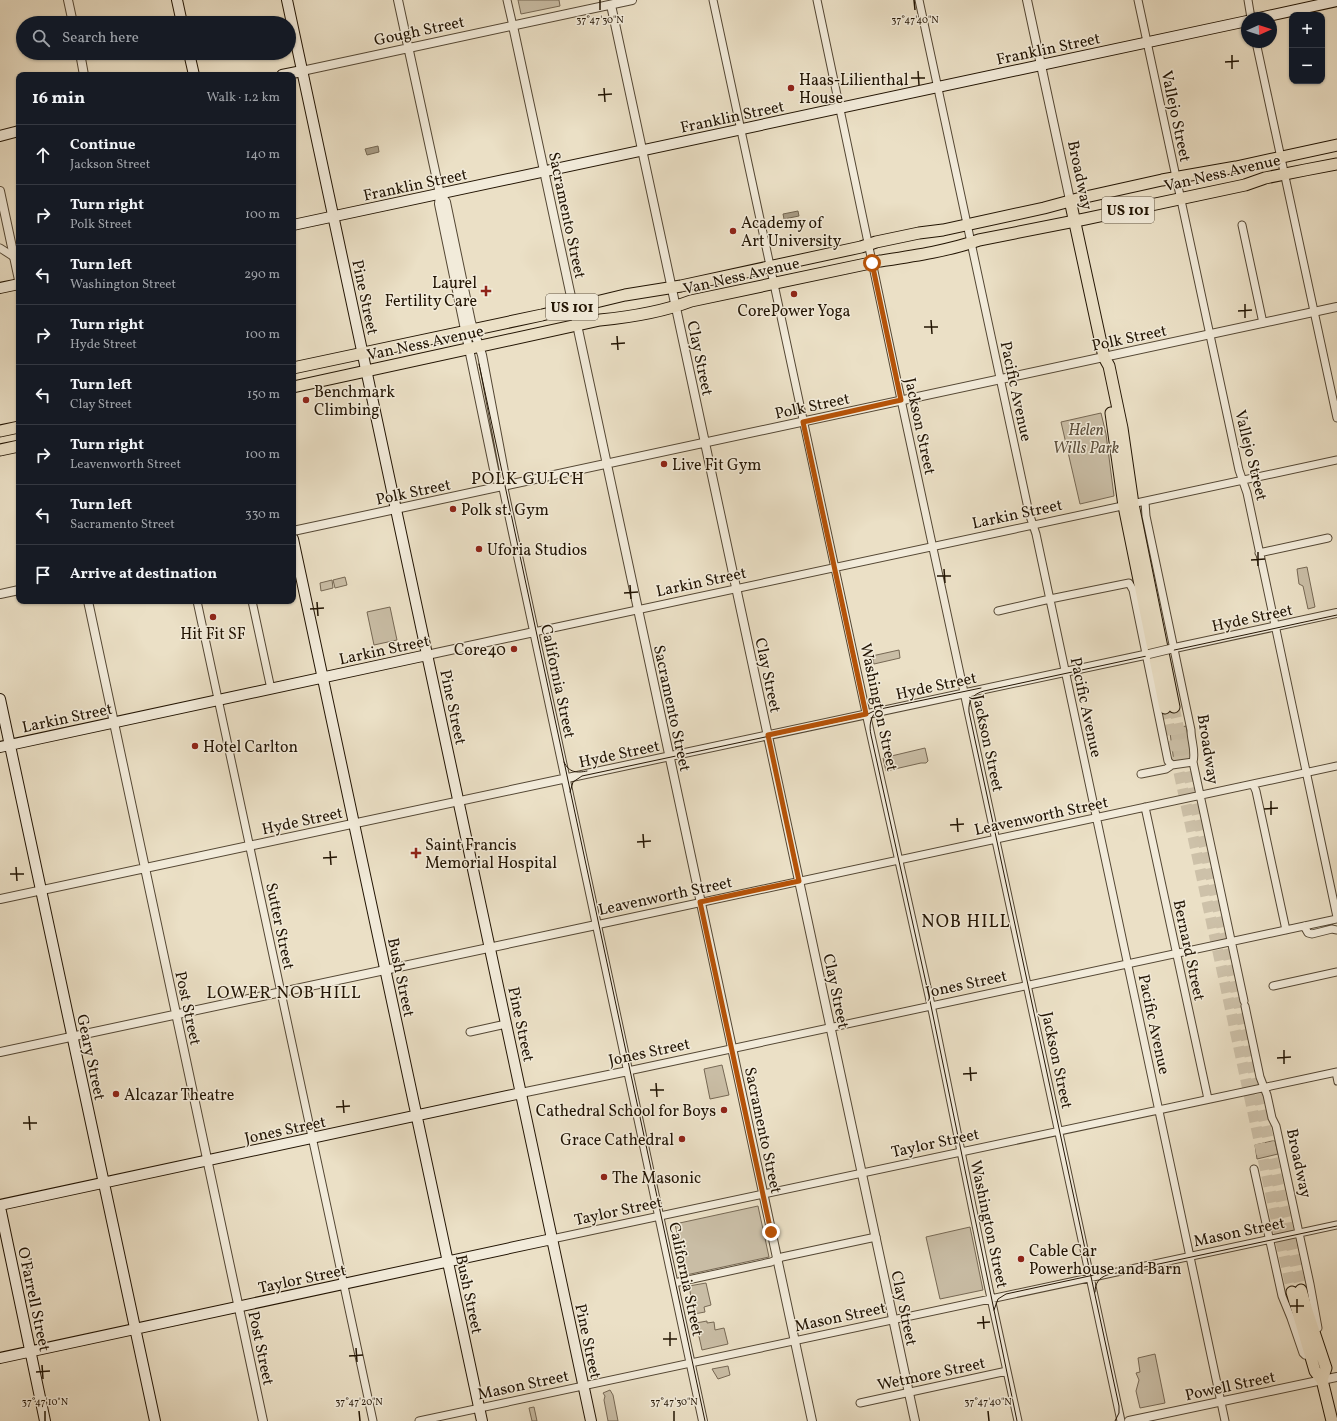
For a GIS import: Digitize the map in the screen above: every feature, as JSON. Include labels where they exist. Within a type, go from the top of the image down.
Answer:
[{"type":"main road","points":[[178,0],[181,16]]},
{"type":"main road","name":"Pine Street","points":[[287,0],[290,16]]},
{"type":"main road","points":[[1277,14],[1337,1]]},
{"type":"main road","name":"Franklin Street","points":[[296,224],[1241,22]]},
{"type":"main road","name":"Pine Street","points":[[296,43],[591,1421]]},
{"type":"main road","points":[[191,60],[193,72]]},
{"type":"main road","name":"Gough Street","points":[[296,72],[302,71]]},
{"type":"main road","points":[[0,136],[16,132]]},
{"type":"main road","name":"Van Ness Avenue","points":[[296,367],[625,295],[672,288],[919,233],[943,230],[1044,208],[1070,200],[1337,145]]},
{"type":"main road","name":"Van Ness Avenue","points":[[296,387],[600,320],[626,317],[676,306],[691,301],[872,263],[908,257],[1010,233],[1075,221],[1245,185],[1285,174],[1337,164]]},
{"type":"main road","name":"Broadway","points":[[1070,200],[1104,357],[1109,366],[1122,428],[1128,505],[1170,708]]},
{"type":"main road","points":[[0,288],[16,285]]},
{"type":"main road","points":[[0,431],[16,428]]},
{"type":"main road","points":[[0,450],[16,447]]},
{"type":"main road","name":"Bush Street","points":[[296,553],[482,1421]]},
{"type":"main road","name":"Larkin Street","points":[[5,746],[427,655]]},
{"type":"main road","name":"Geary Street","points":[[0,699],[5,746],[41,890],[155,1421]]},
{"type":"main road","name":"Jones Street","points":[[0,1206],[521,1094]]},
{"type":"main road","name":"O'Farrell Street","points":[[0,1206],[46,1421]]},
{"type":"main road","name":"Taylor Street","points":[[0,1358],[552,1240]]},
{"type":"main road","name":"Broadway","points":[[1322,1380],[1326,1368],[1317,1332],[1297,1291],[1308,1355],[1315,1371],[1322,1380],[1332,1421]]},
{"type":"street","points":[[68,0],[71,16]]},
{"type":"street","name":"California Street","points":[[398,0],[440,194],[446,202],[470,330],[505,477],[503,486],[703,1421]]},
{"type":"street","name":"Sacramento Street","points":[[507,0],[812,1421]]},
{"type":"street","name":"Gough Street","points":[[302,71],[632,0]]},
{"type":"street","name":"Washington Street","points":[[713,0],[866,714],[931,1006],[1018,1421]]},
{"type":"street","name":"Jackson Street","points":[[817,0],[901,400],[1121,1421]]},
{"type":"street","name":"Pacific Avenue","points":[[919,0],[1029,513],[1036,534],[1050,599],[1225,1421]]},
{"type":"street","name":"Broadway","points":[[1027,0],[1070,200]]},
{"type":"street","name":"Vallejo Street","points":[[1138,0],[1239,470],[1247,493],[1337,918]]},
{"type":"street","points":[[1248,0],[1250,12]]},
{"type":"street","name":"Clay Street","points":[[611,5],[915,1421]]},
{"type":"street","points":[[1257,48],[1337,418]]},
{"type":"street","points":[[81,60],[83,72]]},
{"type":"street","points":[[0,191],[16,266]]},
{"type":"street","points":[[1242,225],[1263,323]]},
{"type":"street","points":[[0,248],[14,257]]},
{"type":"street","name":"Polk Street","points":[[296,530],[1337,307]]},
{"type":"street","name":"California Street","points":[[474,348],[496,479],[503,486]]},
{"type":"street","name":"Larkin Street","points":[[427,655],[1337,460]]},
{"type":"street","name":"Broadway","points":[[1145,502],[1146,516],[1172,649],[1191,730],[1194,756],[1193,762],[1244,1003],[1264,1088],[1272,1118],[1276,1126],[1299,1233],[1317,1332]]},
{"type":"street","points":[[1260,553],[1328,538]]},
{"type":"street","points":[[998,611],[1129,583],[1147,654],[1168,761],[1172,765]]},
{"type":"street","points":[[0,594],[16,591]]},
{"type":"street","name":"Post Street","points":[[89,604],[264,1421]]},
{"type":"street","name":"Sutter Street","points":[[198,604],[373,1421]]},
{"type":"street","points":[[253,604],[271,689]]},
{"type":"street","name":"Hyde Street","points":[[0,899],[1337,613]]},
{"type":"street","points":[[1141,774],[1166,769],[1172,765],[1193,762]]},
{"type":"street","name":"Leavenworth Street","points":[[0,1052],[1337,766]]},
{"type":"street","points":[[1253,784],[1256,791],[1286,930]]},
{"type":"street","name":"Bernard Street","points":[[1146,807],[1208,1099]]},
{"type":"street","name":"Jones Street","points":[[521,1094],[1337,918]]},
{"type":"street","points":[[1304,926],[1308,933],[1312,934],[1332,929],[1337,930]]},
{"type":"street","points":[[1273,986],[1337,972]]},
{"type":"street","points":[[470,1032],[506,1024]]},
{"type":"street","points":[[1336,1072],[1337,1082]]},
{"type":"street","name":"Taylor Street","points":[[552,1240],[1336,1072]]},
{"type":"street","name":"Broadway","points":[[1254,1169],[1284,1302],[1303,1353],[1308,1355]]},
{"type":"street","name":"Mason Street","points":[[419,1421],[1337,1225]]},
{"type":"street","points":[[674,1283],[876,1237]]},
{"type":"street","name":"Wetmore Street","points":[[860,1403],[1007,1371]]},
{"type":"street","name":"Powell Street","points":[[1129,1421],[1337,1377]]},
{"type":"green space","points":[[518,0],[559,0],[560,6],[521,14]]},
{"type":"green space","name":"Helen Wills Park","points":[[1101,413],[1106,434],[1114,496],[1080,504],[1061,422]]},
{"type":"green space","points":[[1307,567],[1315,607],[1308,609],[1303,586],[1299,584],[1297,569]]},
{"type":"green space","points":[[345,577],[347,585],[335,588],[333,580]]},
{"type":"green space","points":[[332,580],[333,588],[321,591],[320,583]]},
{"type":"green space","points":[[390,607],[397,640],[374,645],[367,612]]},
{"type":"green space","points":[[899,650],[900,658],[874,664],[872,656]]},
{"type":"green space","points":[[1186,726],[1192,756],[1191,758],[1174,762],[1170,733],[1167,735],[1166,730]]},
{"type":"green space","points":[[925,748],[928,761],[926,763],[886,771],[883,758]]},
{"type":"green space","points":[[722,1065],[729,1095],[710,1099],[704,1069]]},
{"type":"green space","points":[[1275,1141],[1278,1154],[1257,1159],[1255,1145]]},
{"type":"green space","points":[[758,1206],[769,1257],[686,1275],[675,1224]]},
{"type":"green space","points":[[970,1227],[983,1290],[940,1299],[926,1237]]},
{"type":"green space","points":[[706,1283],[711,1305],[704,1307],[705,1312],[694,1314],[689,1286]]},
{"type":"green space","points":[[707,1321],[707,1323],[714,1322],[715,1330],[724,1328],[728,1344],[702,1350],[696,1323]]},
{"type":"green space","points":[[1155,1354],[1165,1403],[1140,1408],[1136,1391],[1139,1380],[1136,1373],[1140,1372],[1138,1358]]},
{"type":"green space","points":[[728,1366],[730,1375],[718,1379],[712,1369]]},
{"type":"green space","points":[[610,1390],[613,1395],[618,1421],[608,1421],[604,1400],[605,1396],[603,1393]]},
{"type":"green space","points":[[534,1407],[537,1421],[532,1421],[529,1408]]},
{"type":"shaded area","points":[[378,146],[379,152],[367,155],[365,149]]},
{"type":"shaded area","points":[[798,211],[799,216],[784,219],[783,214]]},
{"type":"tunnel","points":[[1174,707],[1301,1290]]},
{"type":"tunnel","points":[[1165,708],[1292,1292]]},
{"type":"tram line","points":[[479,364],[705,1421]]},
{"type":"tram line","points":[[1115,1421],[1119,1413],[1119,1406],[969,712],[969,704],[974,696],[984,691],[1337,615]]},
{"type":"tram line","points":[[570,792],[573,782],[582,776],[864,716],[876,710],[981,688]]},
{"type":"tram line","points":[[877,711],[871,722],[871,735],[930,1001],[1017,1421]]},
{"type":"tram line","points":[[564,762],[571,770],[580,772],[587,771]]},
{"type":"tram line","points":[[1095,1292],[1098,1281],[1107,1275],[1337,1226]]},
{"type":"tram line","points":[[994,1310],[998,1299],[1006,1294],[1094,1275]]},
{"type":"place","name":"Haas-Lilienthal House","points":[[791,88]]},
{"type":"place","name":"Academy of Art University","points":[[733,231]]},
{"type":"place","name":"Laurel Fertility Care","points":[[486,291]]},
{"type":"place","name":"CorePower Yoga","points":[[794,294]]},
{"type":"place","name":"Benchmark Climbing","points":[[306,400]]},
{"type":"place","name":"Live Fit Gym","points":[[664,464]]},
{"type":"place","name":"Polk st. Gym","points":[[453,509]]},
{"type":"place","name":"Uforia Studios","points":[[479,549]]},
{"type":"place","name":"Hit Fit SF","points":[[213,617]]},
{"type":"place","name":"Core40","points":[[514,649]]},
{"type":"place","name":"Hotel Carlton","points":[[195,746]]},
{"type":"place","name":"Saint Francis Memorial Hospital","points":[[416,853]]},
{"type":"place","name":"Alcazar Theatre","points":[[116,1094]]},
{"type":"place","name":"Cathedral School for Boys","points":[[724,1110]]},
{"type":"place","name":"Grace Cathedral","points":[[682,1139]]},
{"type":"place","name":"The Masonic","points":[[604,1177]]},
{"type":"place","name":"Cable Car Powerhouse and Barn","points":[[1021,1259]]},
{"type":"district","name":"POLK GULCH","points":[[528,478]]},
{"type":"district","name":"NOB HILL","points":[[966,921]]},
{"type":"district","name":"LOWER NOB HILL","points":[[284,992]]},
{"type":"route","points":[[771,1232],[700,902],[799,881],[768,735],[866,714],[803,422],[901,400],[872,263]]}]
